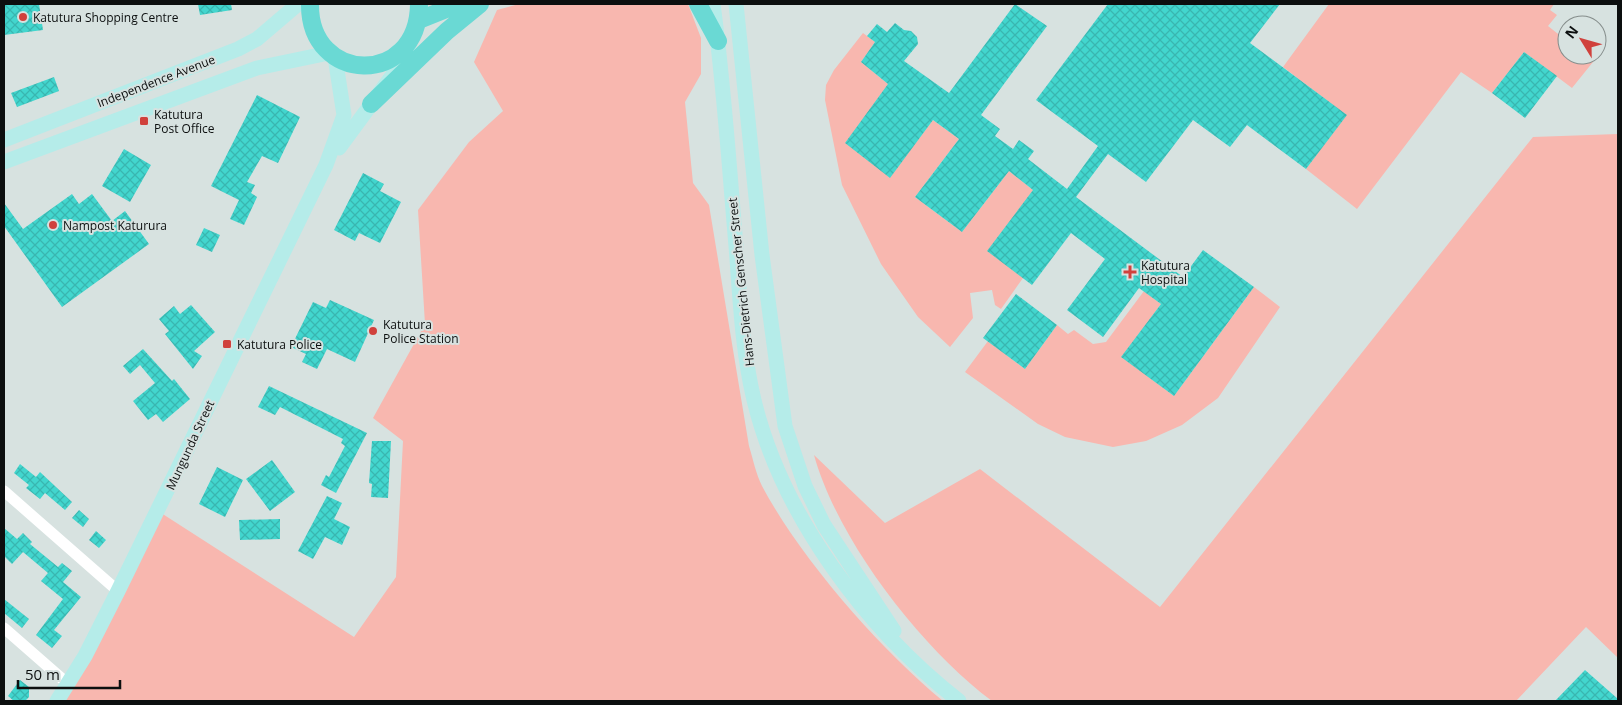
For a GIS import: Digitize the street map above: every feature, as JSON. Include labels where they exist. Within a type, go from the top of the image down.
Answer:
[{"type":"main road","points":[[310,4],[313,30],[332,55]]},
{"type":"main road","name":"Independence Avenue","points":[[332,55],[346,63],[371,66],[394,57],[411,40],[419,12],[459,4]]},
{"type":"main road","points":[[371,104],[447,31],[480,4]]},
{"type":"main road","points":[[698,4],[718,41]]},
{"type":"street","name":"Independence Avenue","points":[[4,140],[238,49],[257,39],[298,4]]},
{"type":"street","name":"Hans-Dietrich Genscher Street","points":[[713,4],[718,41],[741,312],[753,398],[761,425],[797,511],[821,550],[872,618],[914,662],[959,701]]},
{"type":"street","name":"Hans-Dietrich Genscher Street","points":[[736,4],[764,265],[778,382],[787,434],[805,486],[824,525],[914,662]]},
{"type":"street","points":[[326,165],[392,76],[411,40]]},
{"type":"street","name":"Independence Avenue","points":[[4,162],[257,68],[332,55]]},
{"type":"street","points":[[326,165],[344,115],[332,55]]},
{"type":"street","name":"Mungunda Street","points":[[57,701],[118,592],[326,165]]},
{"type":"street","points":[[4,491],[118,592]]},
{"type":"street","points":[[4,628],[68,684]]},
{"type":"shaded area","points":[[519,4],[688,4],[701,38],[701,74],[685,102],[693,183],[709,205],[749,446],[758,477],[778,514],[843,601],[918,680],[943,701],[57,701],[158,511],[354,637],[396,577],[403,441],[373,418],[425,324],[418,210],[469,142],[503,111],[474,62],[497,10]]},
{"type":"shaded area","points":[[1329,4],[1554,4],[1550,10],[1557,15],[1548,26],[1557,33],[1557,65],[1591,65],[1572,88],[1524,52],[1492,93],[1461,72],[1357,209],[1306,169],[1346,115],[1283,67]]},
{"type":"shaded area","points":[[863,33],[875,42],[861,62],[888,84],[890,177],[933,120],[959,139],[915,197],[962,232],[1009,171],[1033,190],[1023,278],[1001,309],[995,305],[992,290],[970,293],[973,318],[950,347],[918,317],[881,264],[842,185],[825,100],[826,85],[834,70]]},
{"type":"shaded area","points":[[1618,134],[1618,658],[1586,627],[1516,701],[992,701],[965,679],[911,623],[862,557],[842,522],[826,488],[814,455],[885,523],[980,469],[1160,607],[1533,137]]},
{"type":"shaded area","points":[[1254,287],[1280,307],[1218,398],[1182,425],[1146,441],[1113,447],[1065,437],[1038,424],[965,372],[988,341],[1025,369],[1057,325],[1068,334],[1074,330],[1093,344],[1106,342],[1144,291],[1161,304],[1122,357],[1174,396]]},
{"type":"building","name":"Katutura Shopping Centre","points":[[4,4],[39,4],[43,30],[4,35]]},
{"type":"building","name":"Katutura Shopping Centre","points":[[198,4],[231,4],[232,10],[200,15]]},
{"type":"building","points":[[1015,4],[1047,26],[981,115],[1000,129],[995,136],[1013,149],[1019,140],[1034,151],[1028,159],[1067,189],[1098,146],[1036,100],[1108,4],[1280,4],[1250,43],[1347,115],[1306,169],[1247,125],[1230,147],[1193,120],[1146,182],[1108,154],[1076,197],[1183,277],[1203,250],[1254,287],[1174,396],[1121,357],[1161,304],[1139,288],[1103,337],[1067,310],[1105,259],[1071,233],[1032,285],[987,251],[1033,190],[1009,171],[962,232],[915,197],[959,139],[933,120],[890,178],[845,143],[888,84],[861,62],[875,42],[867,36],[877,24],[887,32],[895,23],[904,30],[911,31],[917,37],[918,44],[904,61],[949,93]]},
{"type":"building","points":[[1524,52],[1557,76],[1525,118],[1492,93]]},
{"type":"building","points":[[54,77],[59,91],[17,107],[11,93]]},
{"type":"building","points":[[257,95],[300,117],[278,163],[262,156],[247,182],[255,185],[251,193],[257,197],[244,225],[230,219],[239,200],[211,186]]},
{"type":"building","points":[[124,149],[151,165],[130,202],[102,186]]},
{"type":"building","points":[[363,173],[384,184],[380,191],[401,202],[380,243],[359,233],[355,241],[334,230]]},
{"type":"building","points":[[72,194],[79,204],[92,194],[112,221],[125,211],[149,244],[62,307],[4,226],[4,203],[23,229]]},
{"type":"building","points":[[204,228],[220,235],[212,252],[196,245]]},
{"type":"building","points":[[1016,294],[1057,325],[1025,369],[983,338]]},
{"type":"building","points":[[330,300],[374,320],[355,362],[327,349],[317,369],[302,362],[306,354],[291,347],[313,302],[326,308]]},
{"type":"building","points":[[191,305],[215,332],[194,351],[202,356],[193,369],[165,334],[169,331],[159,319],[174,306],[180,314]]},
{"type":"building","points":[[143,349],[172,381],[174,379],[190,399],[163,422],[156,414],[148,420],[133,401],[155,383],[140,365],[130,374],[123,366]]},
{"type":"building","points":[[269,386],[367,433],[336,493],[321,485],[326,475],[329,477],[345,446],[341,443],[343,439],[280,407],[275,415],[258,407]]},
{"type":"building","points":[[372,441],[391,441],[388,498],[371,497],[372,484],[369,483]]},
{"type":"building","points":[[272,460],[295,492],[270,511],[246,479]]},
{"type":"building","points":[[20,464],[36,477],[40,472],[72,502],[65,510],[45,493],[40,499],[26,488],[29,485],[14,473]]},
{"type":"building","points":[[217,467],[243,480],[225,517],[199,504]]},
{"type":"building","points":[[327,496],[342,503],[334,519],[350,527],[342,545],[325,537],[313,559],[298,551]]},
{"type":"building","points":[[79,510],[89,519],[83,527],[72,518]]},
{"type":"building","points":[[280,519],[280,539],[240,540],[239,520]]},
{"type":"building","points":[[4,528],[17,539],[23,533],[32,542],[30,544],[58,567],[62,563],[72,571],[63,582],[81,597],[54,630],[62,636],[52,648],[36,635],[63,599],[41,581],[48,573],[23,552],[12,564],[4,556]]},
{"type":"building","points":[[96,531],[106,540],[99,548],[89,540]]},
{"type":"building","points":[[4,599],[29,619],[22,628],[4,613]]},
{"type":"building","points":[[1585,670],[1618,699],[1618,701],[1555,701]]},
{"type":"building","points":[[20,680],[29,687],[29,697],[25,701],[14,701],[8,696]]},
{"type":"place","name":"Katutura Shopping Centre","points":[[23,17]]},
{"type":"place","name":"Katutura Post Office","points":[[144,121]]},
{"type":"place","name":"Nampost Katurura","points":[[53,225]]},
{"type":"place","name":"Katutura Hospital","points":[[1130,272]]},
{"type":"place","name":"Katutura Police Station","points":[[373,331]]},
{"type":"place","name":"Katutura Police","points":[[227,344]]}]
